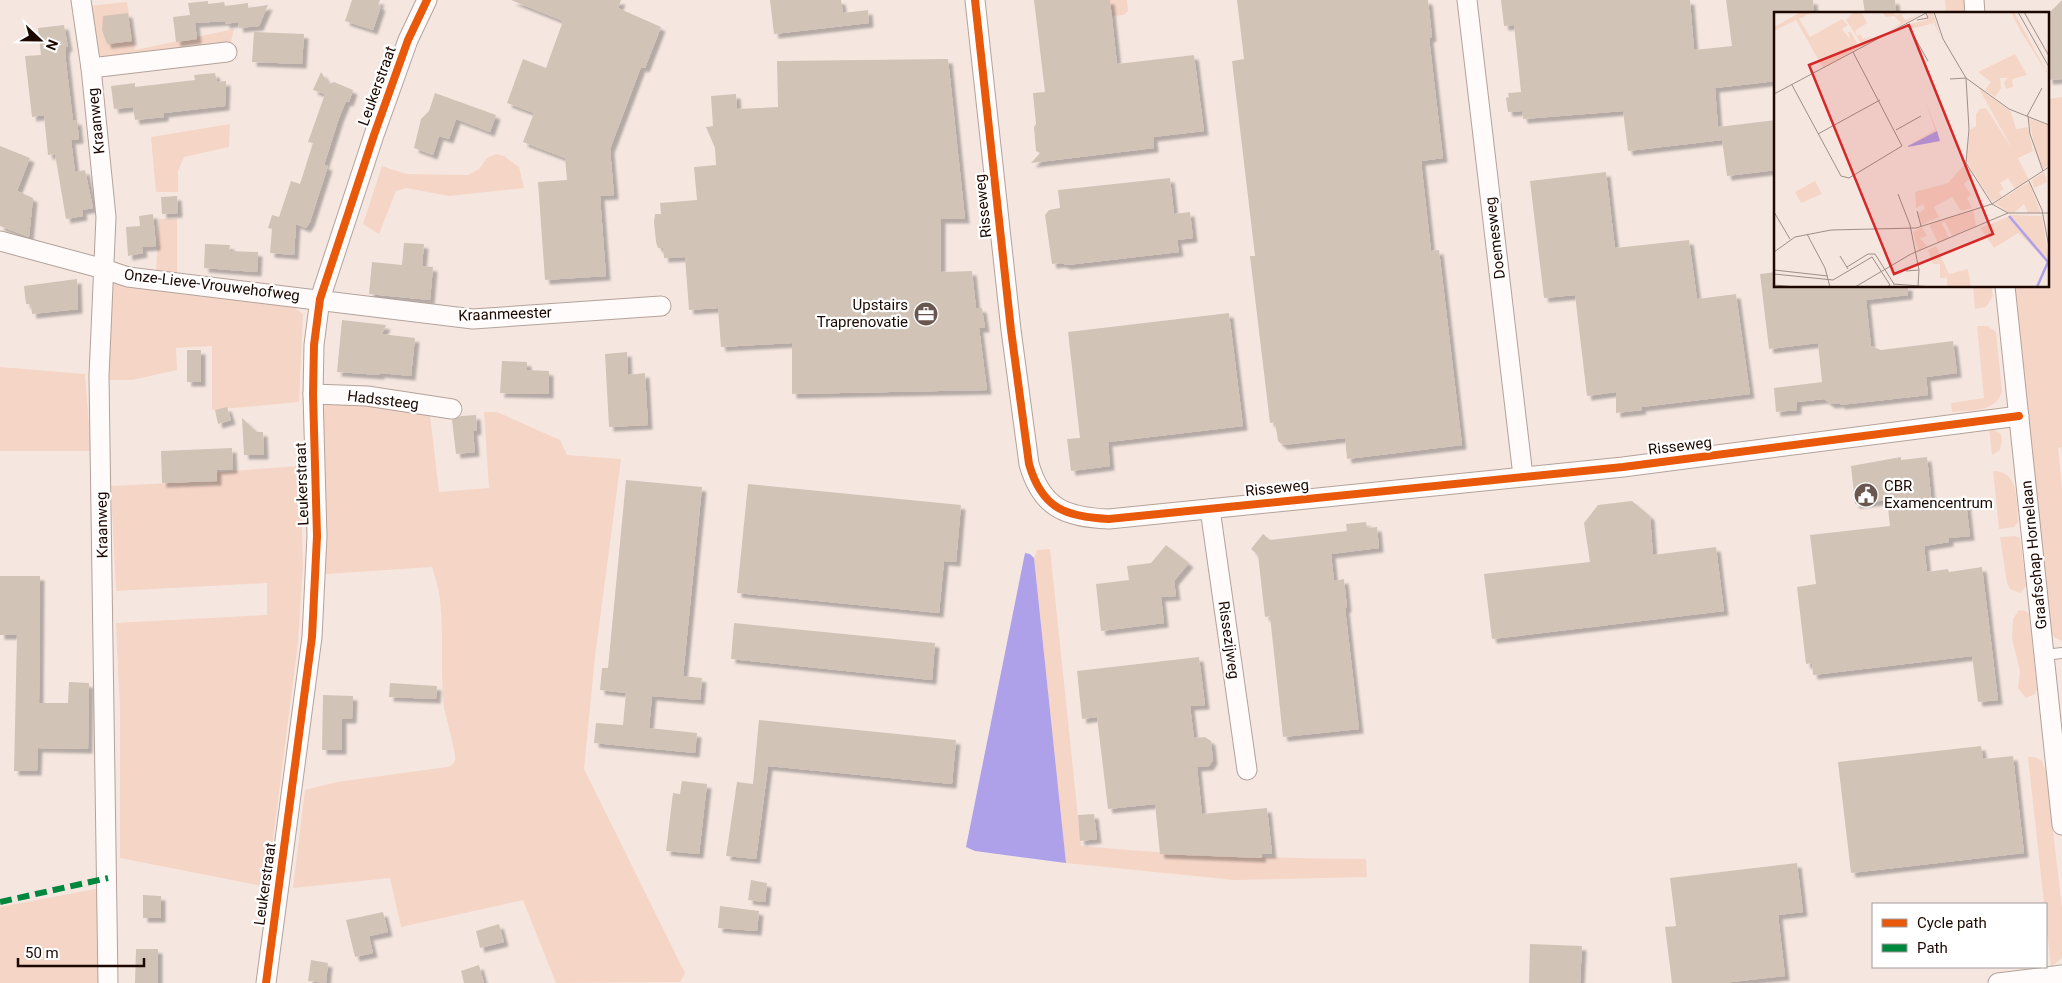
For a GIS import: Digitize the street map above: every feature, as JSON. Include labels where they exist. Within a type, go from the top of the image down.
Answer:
[{"type":"street","name":"Kraanweg","points":[[81,0],[91,68],[106,217],[99,376],[108,983]]},
{"type":"street","name":"Leukerstraat","points":[[266,983],[312,637],[317,536],[313,394],[314,346],[320,299],[377,126],[408,40],[427,0]]},
{"type":"street","name":"Risseweg","points":[[975,0],[1011,330],[1029,464],[1035,486],[1054,507],[1083,518],[1109,520],[1623,467],[2019,416]]},
{"type":"street","name":"Doemesweg","points":[[1467,0],[1523,476]]},
{"type":"street","name":"Kraanweg","points":[[91,68],[228,52]]},
{"type":"street","name":"Onze-Lieve-Vrouwehofweg","points":[[0,241],[104,268],[128,277],[320,299]]},
{"type":"street","name":"Graafschap Hornelaan","points":[[2005,288],[2019,416],[2054,654],[2062,825]]},
{"type":"street","name":"Kraanmeester","points":[[320,299],[359,307],[473,319],[661,306]]},
{"type":"street","name":"Hadssteeg","points":[[313,394],[368,396],[452,409]]},
{"type":"street","name":"Rissezijweg","points":[[1210,509],[1247,770]]},
{"type":"street","points":[[1998,983],[2062,975]]},
{"type":"shaded area","points":[[1108,0],[1127,0],[1128,11],[1124,15],[1113,16],[1109,11]]},
{"type":"shaded area","points":[[1945,0],[1964,0],[1965,12],[1946,12]]},
{"type":"shaded area","points":[[127,2],[135,50],[234,29],[229,50],[107,62],[94,54],[88,6]]},
{"type":"shaded area","points":[[2062,97],[2062,447],[2058,448],[2062,488],[2062,641],[2055,638],[2052,634],[2010,288],[2050,288],[2050,99]]},
{"type":"shaded area","points":[[230,124],[229,147],[184,157],[178,171],[178,192],[156,192],[151,137]]},
{"type":"shaded area","points":[[496,154],[504,156],[519,167],[524,188],[449,196],[406,188],[396,191],[379,234],[363,224],[382,166],[406,174],[468,175],[479,169],[487,158]]},
{"type":"shaded area","points":[[159,219],[177,219],[177,277],[156,273]]},
{"type":"shaded area","points":[[112,281],[292,306],[303,314],[299,402],[212,410],[212,346],[176,348],[177,370],[132,380],[109,380]]},
{"type":"shaded area","points":[[1973,288],[1991,288],[1993,296],[1986,307],[1975,309]]},
{"type":"shaded area","points":[[1977,326],[1987,326],[1996,332],[2002,391],[1999,398],[1989,407],[1952,412],[1951,403],[1984,398]]},
{"type":"shaded area","points":[[0,367],[85,374],[91,451],[0,451]]},
{"type":"shaded area","points":[[320,400],[356,401],[430,415],[439,492],[489,488],[484,412],[497,412],[560,440],[567,455],[621,459],[595,657],[584,769],[685,973],[680,982],[556,983],[523,900],[401,927],[390,878],[293,888],[305,790],[337,782],[447,767],[452,765],[455,760],[444,708],[441,614],[439,592],[432,567],[326,574]]},
{"type":"shaded area","points":[[1989,428],[2000,433],[2002,438],[2000,450],[1992,455]]},
{"type":"shaded area","points":[[300,466],[303,566],[298,643],[267,887],[120,858],[120,709],[116,623],[267,615],[267,583],[116,591],[111,486],[212,481],[218,472]]},
{"type":"shaded area","points":[[1993,471],[2002,472],[2008,476],[2015,489],[2018,522],[2014,527],[1999,529]]},
{"type":"shaded area","points":[[2015,536],[2020,538],[2026,586],[2020,593],[2010,589],[2007,583],[2000,537]]},
{"type":"shaded area","points":[[1050,549],[1081,846],[1223,856],[1366,859],[1367,877],[1234,880],[1066,863],[1034,558],[1037,550]]},
{"type":"shaded area","points":[[1025,553],[1030,554],[1034,558],[1066,863],[975,851],[966,847]]},
{"type":"shaded area","points":[[2019,610],[2026,611],[2029,614],[2037,689],[2035,694],[2026,698],[2018,688],[2020,671],[2012,639],[2013,619]]},
{"type":"shaded area","points":[[2028,757],[2035,757],[2042,761],[2046,772],[2062,907],[2062,958],[2051,967],[2047,930],[2047,903],[2044,903]]},
{"type":"shaded area","points":[[95,889],[102,891],[102,983],[0,983],[0,907]]},
{"type":"building","points":[[352,0],[380,0],[378,5],[381,6],[373,30],[345,21]]},
{"type":"building","points":[[511,0],[621,0],[618,8],[661,27],[645,68],[641,67],[610,149],[614,195],[600,196],[606,276],[545,280],[538,182],[567,180],[565,158],[523,142],[534,113],[507,103],[523,59],[546,68],[563,21]]},
{"type":"building","points":[[770,0],[841,0],[843,13],[868,10],[869,23],[774,34]]},
{"type":"building","points":[[1034,0],[1110,0],[1117,64],[1194,55],[1204,131],[1153,137],[1154,148],[1031,163],[1040,153],[1036,151],[1033,93],[1045,92]]},
{"type":"building","points":[[1237,0],[1428,0],[1432,37],[1429,38],[1443,158],[1421,161],[1431,251],[1439,250],[1462,445],[1347,459],[1345,438],[1283,445],[1278,441],[1275,422],[1270,423],[1250,256],[1255,256],[1232,61],[1244,59]]},
{"type":"building","points":[[1501,0],[1690,0],[1694,50],[1732,46],[1726,0],[1813,0],[1814,12],[1774,12],[1774,81],[1715,88],[1718,127],[1774,120],[1774,170],[1727,176],[1722,140],[1628,151],[1623,111],[1523,119],[1522,111],[1508,112],[1506,98],[1509,97],[1508,93],[1521,92],[1514,25],[1504,26]]},
{"type":"building","points":[[1863,0],[1895,0],[1896,12],[1865,12]]},
{"type":"building","points":[[2062,0],[2062,79],[2050,80],[2050,12]]},
{"type":"building","points":[[208,1],[208,4],[224,2],[225,6],[248,3],[248,8],[268,5],[259,26],[239,28],[238,22],[225,24],[225,21],[195,23],[197,39],[176,42],[173,17],[190,15],[188,3]]},
{"type":"building","points":[[128,13],[132,41],[107,44],[102,30],[103,16]]},
{"type":"building","points":[[64,25],[68,47],[66,47],[65,53],[73,121],[77,120],[79,139],[71,140],[75,172],[85,170],[93,208],[82,210],[83,216],[66,219],[55,154],[48,155],[44,115],[32,117],[25,56],[41,55],[38,28]]},
{"type":"building","points":[[254,32],[304,34],[302,64],[252,62]]},
{"type":"building","points":[[948,59],[965,219],[941,219],[941,272],[972,271],[976,308],[982,308],[985,328],[979,328],[987,390],[792,394],[792,343],[721,347],[718,308],[689,310],[685,257],[664,258],[663,248],[658,248],[656,242],[654,222],[655,214],[661,214],[660,203],[697,200],[694,167],[716,165],[715,148],[706,127],[713,126],[711,96],[736,94],[737,109],[778,107],[777,61]]},
{"type":"building","points":[[321,72],[329,84],[334,82],[353,90],[349,102],[346,101],[339,118],[324,165],[328,166],[310,222],[306,228],[296,224],[294,255],[270,253],[272,229],[268,228],[272,215],[279,217],[291,181],[300,184],[313,143],[308,142],[325,94],[313,90]]},
{"type":"building","points":[[215,73],[217,82],[226,81],[225,106],[164,113],[164,117],[135,120],[133,107],[114,109],[111,86],[135,83],[135,87],[195,80],[194,75]]},
{"type":"building","points":[[435,93],[496,115],[490,132],[456,119],[449,139],[439,136],[433,155],[414,148],[421,119],[429,111]]},
{"type":"building","points":[[0,146],[30,158],[17,191],[33,198],[29,237],[0,226]]},
{"type":"building","points":[[1606,172],[1615,248],[1689,240],[1697,299],[1736,294],[1750,394],[1641,407],[1642,410],[1616,413],[1616,392],[1587,396],[1575,295],[1544,298],[1530,181]]},
{"type":"building","points":[[1170,178],[1174,214],[1190,212],[1193,238],[1177,240],[1179,252],[1067,265],[1061,263],[1052,264],[1045,215],[1049,210],[1060,208],[1058,190]]},
{"type":"building","points":[[177,196],[178,213],[162,214],[161,197]]},
{"type":"building","points":[[153,214],[156,246],[142,247],[143,253],[128,256],[126,227],[140,226],[139,216]]},
{"type":"building","points":[[404,243],[424,244],[422,266],[433,267],[430,300],[369,294],[372,262],[402,265]]},
{"type":"building","points":[[205,244],[230,245],[229,251],[258,252],[257,272],[204,268]]},
{"type":"building","points":[[1774,272],[1774,288],[1908,288],[1908,295],[1866,300],[1871,346],[1881,350],[1953,341],[1957,373],[1926,377],[1928,395],[1840,405],[1840,403],[1831,404],[1824,399],[1797,402],[1797,410],[1776,412],[1774,388],[1822,382],[1818,343],[1769,349],[1760,274]]},
{"type":"building","points":[[77,279],[78,309],[32,314],[31,304],[26,304],[24,286]]},
{"type":"building","points":[[1229,313],[1243,426],[1108,442],[1110,466],[1071,471],[1067,439],[1080,438],[1068,332]]},
{"type":"building","points":[[342,320],[386,325],[382,334],[415,338],[411,376],[337,372]]},
{"type":"building","points":[[187,350],[201,350],[201,382],[187,382]]},
{"type":"building","points":[[627,352],[628,375],[645,373],[648,425],[609,427],[605,354]]},
{"type":"building","points":[[502,361],[527,362],[527,370],[549,371],[549,394],[500,393]]},
{"type":"building","points":[[227,407],[231,420],[218,424],[215,410]]},
{"type":"building","points":[[476,415],[477,430],[473,431],[475,452],[456,454],[452,420],[461,416]]},
{"type":"building","points":[[242,418],[257,432],[263,432],[264,455],[244,455]]},
{"type":"building","points":[[232,448],[233,469],[217,470],[217,481],[162,483],[161,451]]},
{"type":"building","points":[[1901,457],[1901,460],[1927,457],[1932,506],[1966,502],[1970,536],[1949,538],[1949,542],[1924,546],[1927,572],[1948,569],[1949,572],[1982,567],[1998,700],[1978,702],[1972,656],[1813,675],[1812,663],[1806,664],[1797,587],[1816,584],[1810,535],[1890,526],[1887,500],[1855,504],[1851,466]]},
{"type":"building","points":[[626,480],[702,487],[683,676],[702,678],[700,700],[652,696],[649,728],[697,733],[695,753],[594,743],[596,723],[623,725],[626,693],[600,690],[602,668],[608,668]]},
{"type":"building","points":[[748,484],[961,505],[956,562],[944,561],[939,613],[737,593]]},
{"type":"building","points":[[1632,501],[1650,516],[1653,555],[1716,547],[1724,611],[1492,639],[1484,574],[1590,562],[1584,523],[1598,505]]},
{"type":"building","points":[[1366,522],[1367,528],[1377,527],[1379,548],[1331,554],[1334,581],[1344,579],[1347,608],[1345,608],[1359,729],[1283,737],[1270,616],[1265,617],[1258,555],[1251,549],[1263,534],[1270,540],[1347,531],[1346,524]]},
{"type":"building","points":[[1166,545],[1189,563],[1174,581],[1176,596],[1161,597],[1164,623],[1101,631],[1096,584],[1129,580],[1127,566],[1151,563]]},
{"type":"building","points":[[0,576],[40,576],[39,703],[68,703],[69,682],[89,683],[88,749],[38,748],[37,771],[14,771],[17,635],[0,635]]},
{"type":"building","points":[[734,623],[935,643],[932,680],[731,659]]},
{"type":"building","points":[[1199,657],[1205,705],[1190,706],[1194,738],[1205,737],[1211,741],[1213,760],[1209,766],[1197,767],[1202,814],[1267,808],[1272,854],[1261,854],[1262,858],[1160,854],[1155,804],[1108,809],[1097,717],[1082,719],[1077,671]]},
{"type":"building","points":[[390,683],[437,686],[436,699],[389,697]]},
{"type":"building","points":[[323,695],[353,696],[352,719],[342,719],[342,750],[322,750]]},
{"type":"building","points":[[759,720],[956,740],[952,784],[768,766],[756,859],[726,856],[737,782],[753,784]]},
{"type":"building","points":[[1981,746],[1983,759],[2013,756],[2024,853],[1851,873],[1838,762]]},
{"type":"building","points":[[682,781],[707,784],[699,854],[666,851],[673,793],[680,794]]},
{"type":"building","points":[[1094,814],[1097,839],[1080,841],[1078,815]]},
{"type":"building","points":[[1797,863],[1803,912],[1778,915],[1785,976],[1723,983],[1672,983],[1665,927],[1676,926],[1670,878]]},
{"type":"building","points":[[751,880],[767,883],[765,902],[748,900]]},
{"type":"building","points":[[143,895],[161,896],[161,918],[143,918]]},
{"type":"building","points":[[720,906],[759,911],[757,931],[718,928]]},
{"type":"building","points":[[383,912],[388,932],[369,936],[373,953],[355,957],[346,920]]},
{"type":"building","points":[[499,924],[504,942],[480,948],[476,931]]},
{"type":"building","points":[[1530,944],[1582,946],[1580,983],[1529,983]]},
{"type":"building","points":[[136,949],[158,949],[158,983],[135,983]]},
{"type":"building","points":[[311,960],[328,963],[326,983],[308,981]]},
{"type":"building","points":[[479,965],[484,983],[464,983],[461,971]]},
{"type":"marked path","points":[[0,902],[108,878]]},
{"type":"cycle path","points":[[266,983],[312,637],[317,536],[313,394],[314,345],[320,299],[374,135],[408,40],[427,0]]},
{"type":"cycle path","points":[[975,0],[1011,330],[1029,464],[1034,479],[1041,491],[1049,501],[1068,513],[1109,519],[1623,467],[2019,416]]},
{"type":"place","name":"Upstairs Traprenovatie","points":[[926,314]]},
{"type":"place","name":"CBR Examencentrum","points":[[1866,495]]}]
